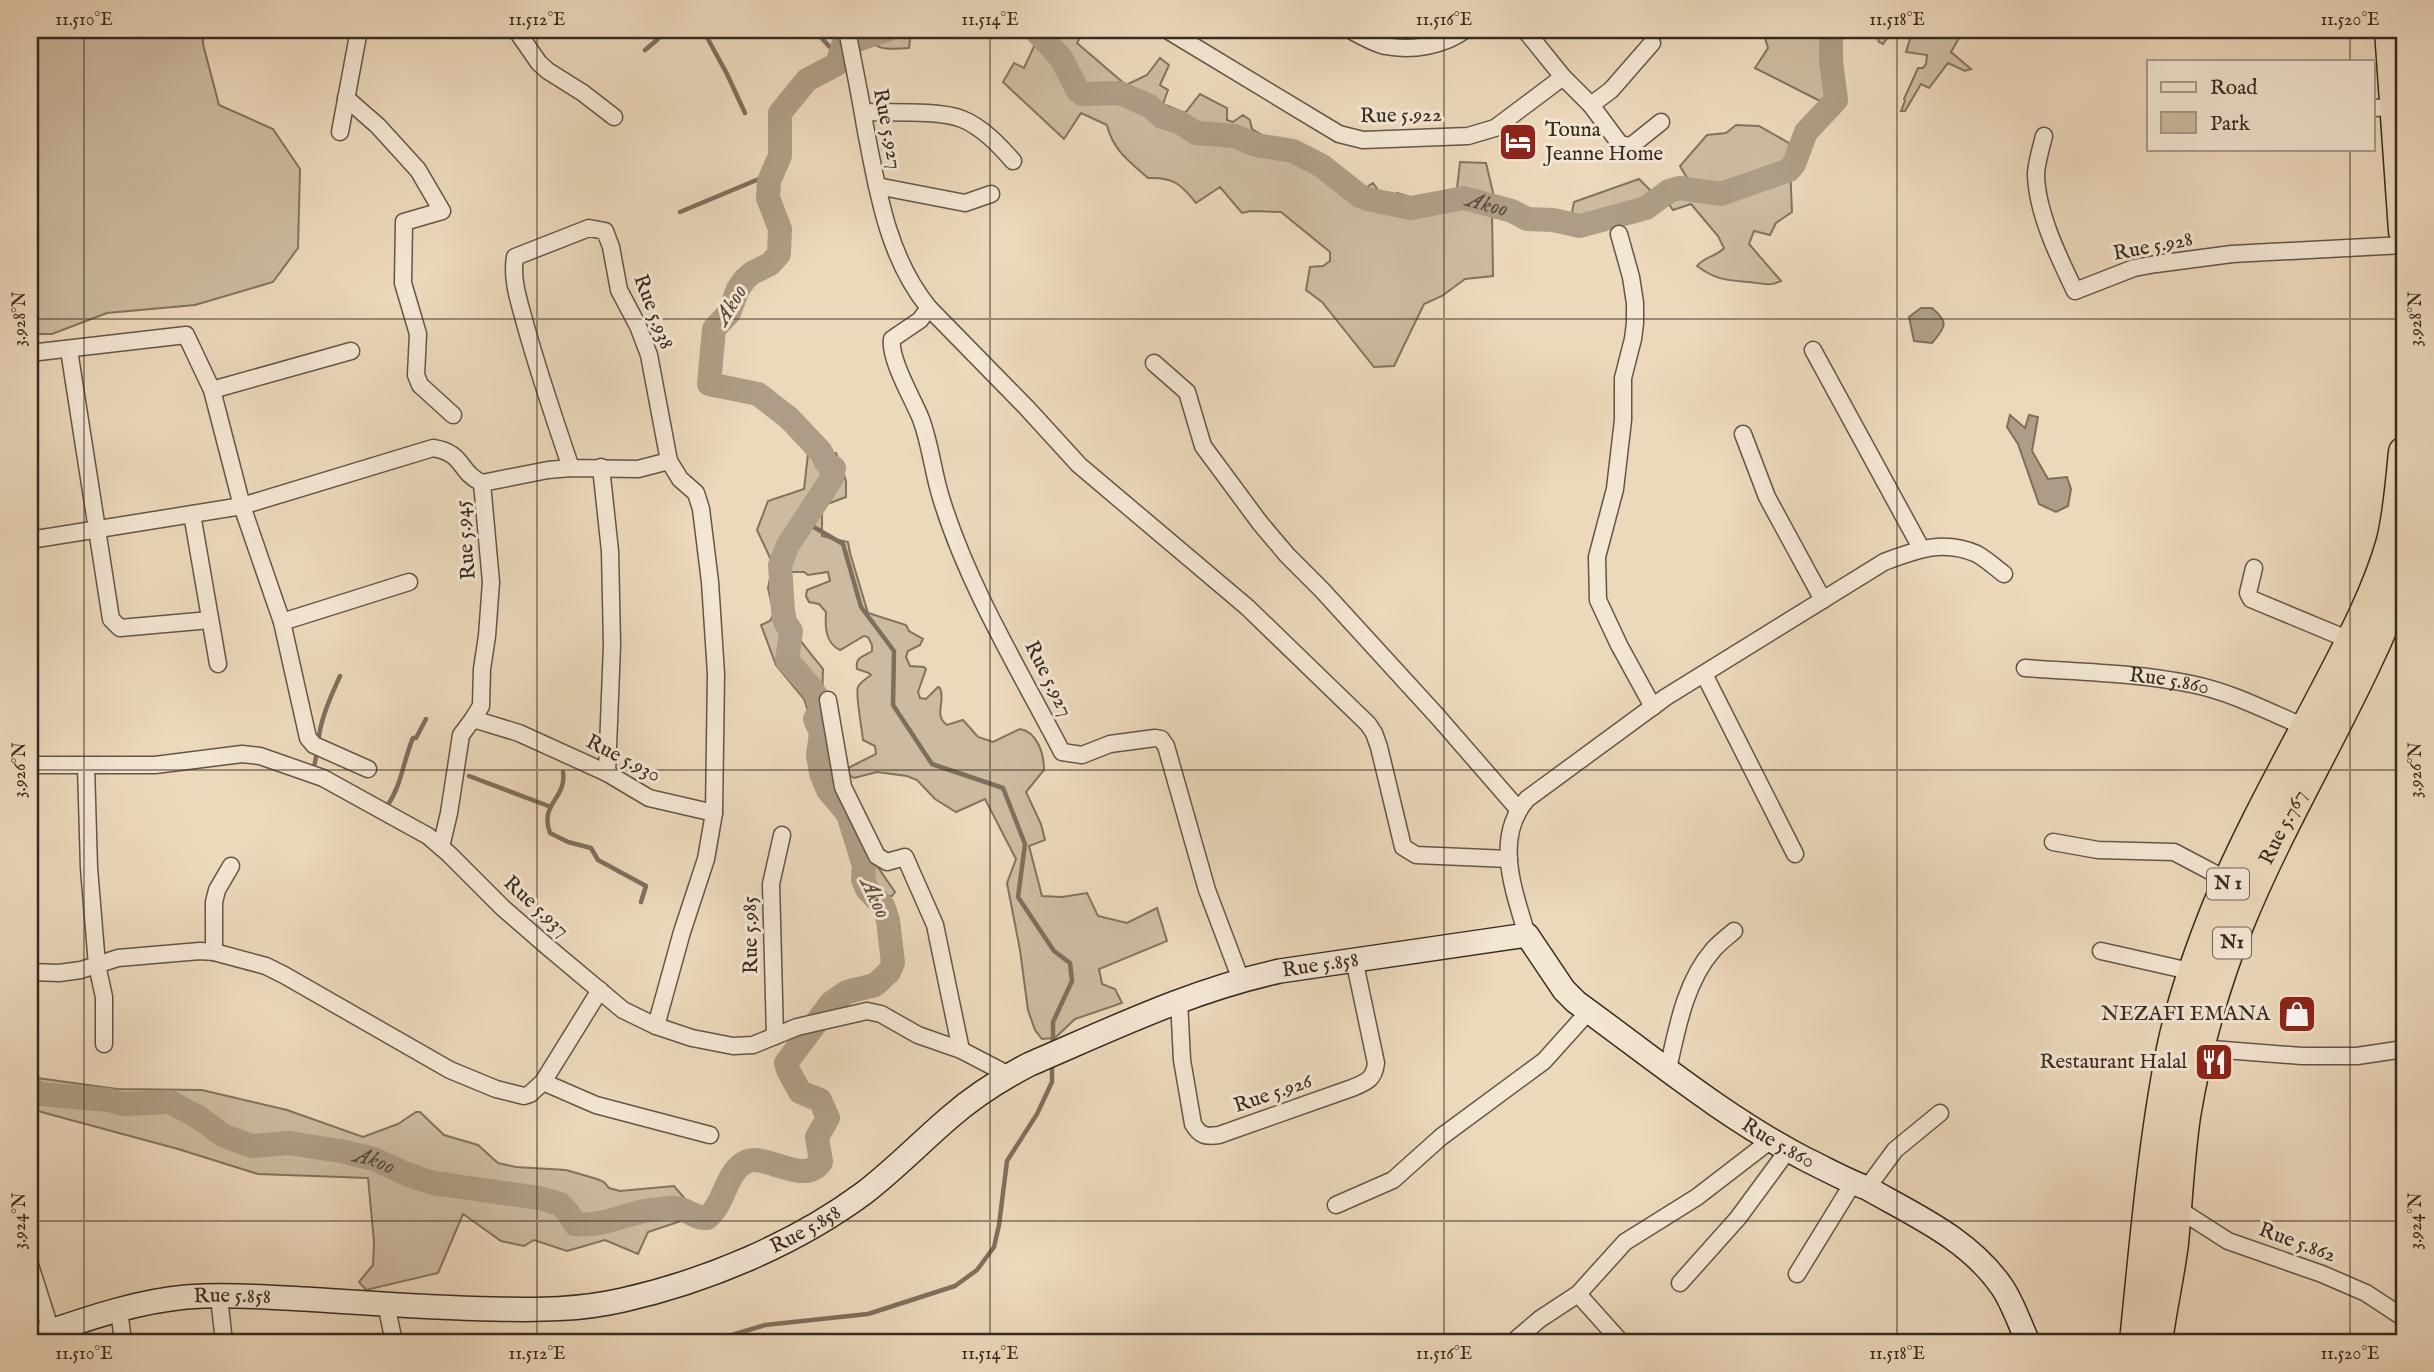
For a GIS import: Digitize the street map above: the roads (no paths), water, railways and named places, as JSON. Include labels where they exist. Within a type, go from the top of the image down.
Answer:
[{"type":"highway","points":[[2390,30],[2385,108],[2404,231]]},
{"type":"highway","name":"N 1","points":[[2135,1342],[2162,1107],[2172,1047],[2194,972],[2248,839],[2352,641],[2398,542],[2404,452]]},
{"type":"highway","name":"Rue 5.767","points":[[2157,1342],[2173,1245],[2185,1118],[2199,1048],[2216,986],[2240,922],[2286,817],[2370,653],[2404,573]]},
{"type":"street","points":[[340,132],[359,30]]},
{"type":"street","points":[[516,30],[539,63],[548,71],[614,117]]},
{"type":"street","name":"Rue 5.927","points":[[847,30],[877,186],[898,258],[920,297],[1079,465],[1247,607],[1368,724],[1379,747],[1403,847],[1416,855],[1509,859]]},
{"type":"street","name":"Rue 5.922","points":[[1167,30],[1339,134],[1363,140],[1468,136],[1483,133],[1495,128],[1563,77]]},
{"type":"street","points":[[1350,30],[1371,41],[1399,47],[1441,43],[1465,30]]},
{"type":"street","points":[[1525,30],[1563,77],[1591,105],[1620,144],[1631,146],[1661,122]]},
{"type":"street","points":[[1591,105],[1611,90],[1652,43]]},
{"type":"street","points":[[346,98],[377,126],[418,170],[442,211],[404,222],[403,283],[418,334],[416,375],[420,385],[453,415]]},
{"type":"street","points":[[863,112],[942,115],[963,119],[995,141],[1013,161]]},
{"type":"street","name":"Rue 5.928","points":[[2043,136],[2036,172],[2037,187],[2059,259],[2075,292],[2133,268],[2156,264],[2244,253],[2404,245]]},
{"type":"street","points":[[877,186],[965,203],[991,194]]},
{"type":"street","name":"Rue 5.938","points":[[571,468],[538,371],[513,270],[515,257],[589,228],[605,231],[611,247],[619,290],[638,326],[649,355],[668,461]]},
{"type":"street","points":[[1619,234],[1631,276],[1635,323],[1623,378],[1623,420],[1615,489],[1597,557],[1598,600],[1653,707]]},
{"type":"street","name":"Rue 5.927","points":[[929,308],[920,320],[892,339],[891,345],[921,420],[942,502],[968,568],[1062,752],[1082,755],[1110,744],[1155,738],[1161,739],[1166,746],[1207,890],[1241,980]]},
{"type":"street","points":[[30,353],[186,335],[212,390],[242,506],[282,622],[308,738],[314,745],[368,769]]},
{"type":"street","points":[[69,350],[96,530],[114,625],[120,628],[210,620]]},
{"type":"street","points":[[1813,350],[1921,548]]},
{"type":"street","points":[[212,390],[351,351]]},
{"type":"street","points":[[1154,363],[1187,392],[1203,446],[1260,523],[1438,717],[1518,809]]},
{"type":"street","points":[[1743,434],[1767,497],[1823,600]]},
{"type":"street","points":[[30,540],[242,506],[433,448],[457,456],[472,478],[482,483]]},
{"type":"street","points":[[571,468],[638,469],[668,461],[680,479],[696,493],[701,509],[716,674],[714,813],[706,859],[656,1026]]},
{"type":"street","points":[[601,467],[610,551],[612,645],[607,773]]},
{"type":"street","name":"Rue 5.945","points":[[473,719],[481,706],[491,582],[482,483],[571,468]]},
{"type":"street","points":[[192,514],[218,664]]},
{"type":"street","points":[[1527,935],[1513,889],[1508,837],[1518,809],[1527,799],[1653,707],[1884,562],[1921,548],[1936,546],[1978,555],[2004,574]]},
{"type":"street","points":[[2254,568],[2248,593],[2251,599],[2352,641]]},
{"type":"street","points":[[282,622],[409,582]]},
{"type":"street","name":"Rue 5.860","points":[[2025,668],[2193,684],[2229,694],[2307,728]]},
{"type":"street","points":[[1704,674],[1795,854]]},
{"type":"street","points":[[828,700],[840,777],[854,810],[877,856],[887,862],[905,857],[935,925],[961,1050]]},
{"type":"street","points":[[441,847],[461,735],[473,719]]},
{"type":"street","name":"Rue 5.930","points":[[473,719],[519,733],[607,773],[649,798],[714,813]]},
{"type":"street","name":"Rue 5.937","points":[[30,765],[155,765],[242,754],[260,756],[323,778],[428,836],[503,908],[623,1010],[656,1026],[692,1038],[733,1046],[753,1045],[797,1027],[867,1011],[881,1014],[919,1035],[961,1050],[1009,1075]]},
{"type":"street","points":[[86,766],[89,868],[97,965],[104,997],[104,1044]]},
{"type":"street","name":"Rue 5.985","points":[[775,1036],[771,884],[782,835]]},
{"type":"street","points":[[2053,842],[2098,850],[2174,852],[2229,881]]},
{"type":"street","points":[[214,952],[214,902],[217,890],[231,866]]},
{"type":"street","points":[[1668,1069],[1678,1025],[1698,972],[1713,950],[1734,931]]},
{"type":"street","name":"Rue 5.858","points":[[40,1335],[119,1309],[188,1297],[273,1298],[542,1310],[588,1307],[625,1300],[711,1273],[766,1251],[812,1228],[863,1194],[949,1117],[1009,1075],[1179,1000],[1241,980],[1354,959],[1527,935]]},
{"type":"street","name":"Rue 5.860","points":[[1527,935],[1564,990],[1748,1126],[1952,1236],[1969,1249],[2004,1290],[2028,1342]]},
{"type":"street","points":[[2101,951],[2194,972]]},
{"type":"street","points":[[30,972],[59,973],[81,970],[118,958],[214,952],[265,966],[284,975],[450,1070],[515,1096],[530,1094],[542,1082],[600,990]]},
{"type":"street","name":"Rue 5.926","points":[[1179,1000],[1182,1060],[1193,1124],[1199,1133],[1207,1137],[1219,1135],[1371,1079],[1376,1063],[1354,959]]},
{"type":"street","points":[[1335,1205],[1393,1180],[1441,1137],[1544,1060],[1589,1011]]},
{"type":"street","points":[[2199,1048],[2302,1056],[2357,1056],[2404,1049]]},
{"type":"street","points":[[542,1082],[596,1105],[710,1135]]},
{"type":"street","points":[[1797,1275],[1860,1186],[1895,1150],[1940,1113]]},
{"type":"street","points":[[1679,1283],[1738,1218],[1780,1145]]},
{"type":"street","points":[[1513,1342],[1540,1319],[1578,1294],[1625,1242],[1780,1145]]},
{"type":"street","name":"Rue 5.862","points":[[2175,1207],[2228,1241],[2366,1293],[2404,1318]]},
{"type":"street","points":[[30,1265],[40,1335]]},
{"type":"street","points":[[1578,1294],[1621,1342]]},
{"type":"street","points":[[219,1297],[224,1342]]},
{"type":"street","points":[[386,1304],[394,1342]]},
{"type":"street","points":[[119,1309],[123,1342]]},
{"type":"waterway","points":[[645,50],[664,30]]},
{"type":"waterway","points":[[703,30],[745,113]]},
{"type":"waterway","points":[[814,30],[839,54]]},
{"type":"waterway","name":"Akoo","points":[[30,1089],[41,1094],[109,1100],[123,1104],[170,1102],[198,1117],[224,1136],[252,1146],[289,1143],[340,1151],[374,1159],[433,1183],[539,1198],[560,1204],[575,1224],[586,1225],[638,1212],[671,1208],[707,1218],[740,1165],[748,1161],[756,1160],[805,1171],[814,1169],[821,1162],[817,1137],[828,1118],[820,1100],[800,1092],[786,1063],[831,1003],[847,992],[875,985],[889,972],[893,963],[888,920],[883,906],[867,889],[863,879],[864,866],[848,814],[828,790],[821,773],[818,755],[821,733],[815,719],[820,709],[817,697],[787,660],[791,631],[785,622],[783,611],[780,565],[788,545],[832,478],[834,468],[827,464],[821,452],[789,418],[758,394],[709,384],[714,329],[729,313],[745,279],[770,264],[779,254],[780,229],[768,198],[769,181],[780,156],[780,113],[807,80],[837,64],[843,45],[886,30]]},
{"type":"waterway","name":"Akoo","points":[[1035,30],[1061,58],[1082,94],[1120,93],[1196,133],[1235,136],[1256,145],[1293,151],[1322,166],[1367,199],[1411,208],[1464,198],[1512,211],[1527,219],[1553,220],[1580,226],[1646,208],[1669,191],[1679,188],[1721,194],[1789,170],[1794,164],[1806,132],[1836,100],[1831,61],[1831,30]]},
{"type":"waterway","points":[[680,212],[771,174]]},
{"type":"waterway","points":[[805,522],[843,544],[861,607],[894,651],[893,705],[932,764],[1003,788],[1025,844],[1018,897],[1054,951],[1070,963],[1072,981],[1053,1022],[1053,1047]]},
{"type":"waterway","points":[[313,770],[322,720],[340,676]]},
{"type":"waterway","points":[[387,806],[396,790],[413,738],[416,738],[426,719]]},
{"type":"waterway","points":[[563,772],[561,789],[548,815],[550,833],[568,842],[591,848],[598,860],[646,886],[641,902]]},
{"type":"waterway","points":[[469,776],[551,807]]},
{"type":"waterway","name":"Akoo","points":[[717,1342],[765,1325],[868,1314],[955,1286],[977,1270],[994,1247],[1007,1161],[1037,1114],[1052,1082],[1052,1062]]},
{"type":"place","name":"Touna Jeanne Home","points":[[1518,142]]},
{"type":"place","name":"NEZAFI EMANA","points":[[2297,1014]]},
{"type":"place","name":"Restaurant Halal","points":[[2214,1062]]}]
